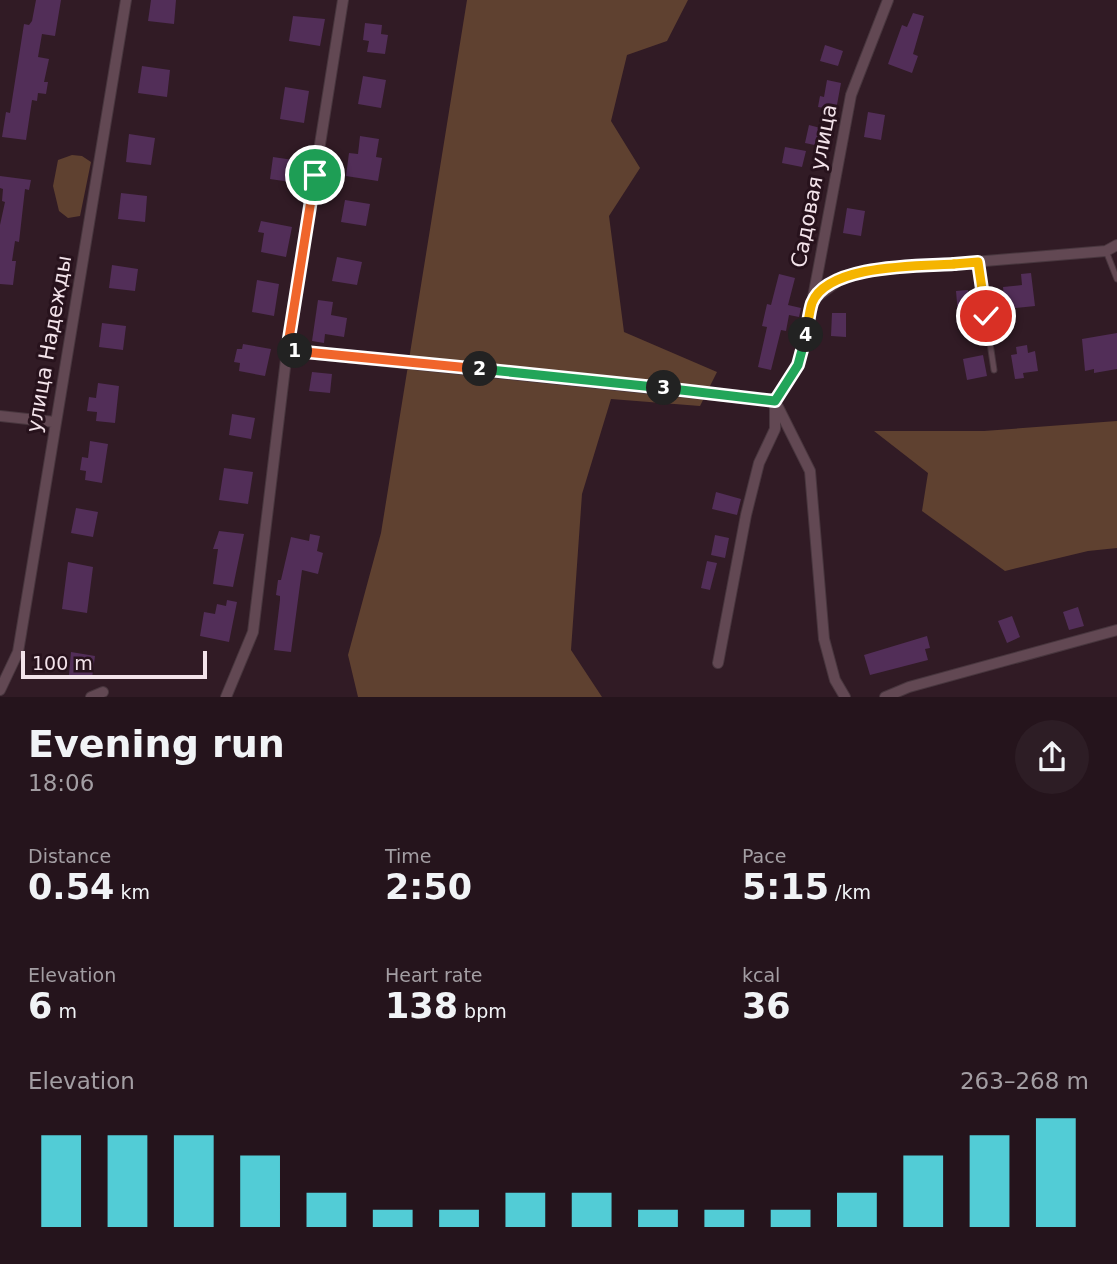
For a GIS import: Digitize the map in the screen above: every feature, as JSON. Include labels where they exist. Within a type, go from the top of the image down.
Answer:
[{"type":"street","name":"улица Надежды","points":[[0,690],[18,652],[125,0]]},
{"type":"street","points":[[226,697],[253,632],[287,351],[343,0]]},
{"type":"street","name":"Садовая улица","points":[[718,663],[746,515],[759,463],[775,429],[775,401],[798,365],[813,301],[851,95],[888,0]]},
{"type":"street","points":[[813,301],[822,290],[842,278],[865,271],[1106,251],[1117,245]]},
{"type":"street","points":[[287,351],[775,401],[810,471],[824,639],[835,680],[845,697]]},
{"type":"street","points":[[0,416],[55,422]]},
{"type":"street","points":[[885,697],[909,687],[1117,630]]},
{"type":"street","points":[[91,697],[103,692]]},
{"type":"lane","points":[[1106,251],[1117,279]]},
{"type":"lane","points":[[978,262],[994,370]]},
{"type":"shaded area","points":[[467,0],[688,0],[667,41],[627,55],[611,121],[640,168],[609,216],[624,332],[717,372],[700,406],[611,399],[582,494],[571,650],[602,697],[358,697],[348,655],[381,533]]},
{"type":"shaded area","points":[[72,155],[82,156],[91,162],[80,216],[68,218],[59,211],[53,186],[58,160]]},
{"type":"shaded area","points":[[1117,421],[1117,548],[1088,551],[1005,571],[922,511],[928,473],[874,431],[984,431]]},
{"type":"building","points":[[36,0],[61,0],[55,36],[42,34],[38,57],[49,59],[44,82],[48,82],[46,94],[38,93],[37,101],[32,100],[26,140],[2,137],[6,112],[10,113],[24,24],[29,25],[32,21]]},
{"type":"building","points":[[151,0],[176,0],[174,24],[148,21]]},
{"type":"building","points":[[913,13],[924,16],[913,54],[918,56],[912,73],[888,64],[902,25],[907,27]]},
{"type":"building","points":[[293,16],[325,19],[320,46],[289,41]]},
{"type":"building","points":[[365,23],[382,25],[381,34],[388,35],[385,54],[367,52],[369,41],[363,40]]},
{"type":"building","points":[[825,45],[843,51],[838,66],[820,61]]},
{"type":"building","points":[[142,66],[170,70],[167,97],[138,93]]},
{"type":"building","points":[[363,76],[386,80],[381,108],[358,104]]},
{"type":"building","points":[[827,80],[841,83],[836,110],[818,107],[820,96],[824,97]]},
{"type":"building","points":[[285,87],[309,91],[304,123],[280,119]]},
{"type":"building","points":[[868,112],[885,115],[881,140],[864,137]]},
{"type":"building","points":[[809,125],[828,130],[824,147],[805,143]]},
{"type":"building","points":[[129,134],[155,138],[151,165],[126,162]]},
{"type":"building","points":[[360,136],[379,139],[376,157],[382,158],[378,181],[346,176],[349,153],[358,154]]},
{"type":"building","points":[[785,147],[806,151],[802,167],[782,163]]},
{"type":"building","points":[[273,157],[300,161],[297,183],[270,179]]},
{"type":"building","points":[[0,176],[31,180],[29,190],[25,189],[19,242],[15,241],[13,285],[0,284],[0,225],[5,202],[2,201]]},
{"type":"building","points":[[121,193],[147,196],[145,222],[118,219]]},
{"type":"building","points":[[345,200],[370,204],[366,226],[341,222]]},
{"type":"building","points":[[847,208],[865,211],[861,236],[843,233]]},
{"type":"building","points":[[261,221],[292,227],[286,257],[261,252],[264,233],[258,232]]},
{"type":"building","points":[[337,257],[362,262],[357,285],[332,281]]},
{"type":"building","points":[[112,265],[138,269],[135,291],[109,288]]},
{"type":"building","points":[[1031,273],[1035,306],[1005,309],[1003,287],[1022,285],[1021,274]]},
{"type":"building","points":[[779,274],[795,278],[788,305],[801,308],[799,317],[789,315],[786,331],[781,330],[771,370],[758,367],[767,327],[762,326]]},
{"type":"building","points":[[257,280],[279,284],[274,316],[252,312]]},
{"type":"building","points":[[968,290],[968,296],[973,296],[975,313],[958,315],[956,291]]},
{"type":"building","points":[[318,300],[333,302],[331,315],[347,318],[344,337],[325,334],[324,343],[312,341]]},
{"type":"building","points":[[832,313],[846,313],[846,337],[831,336]]},
{"type":"building","points":[[102,323],[126,326],[123,350],[99,347]]},
{"type":"building","points":[[1117,333],[1117,369],[1094,373],[1094,369],[1085,371],[1082,339]]},
{"type":"building","points":[[243,344],[271,349],[265,376],[239,371],[240,363],[234,362],[237,349],[242,349]]},
{"type":"building","points":[[1027,345],[1028,353],[1035,351],[1038,371],[1023,373],[1024,378],[1015,379],[1011,355],[1017,354],[1016,347]]},
{"type":"building","points":[[983,355],[987,376],[967,380],[963,359]]},
{"type":"building","points":[[312,372],[332,374],[330,393],[309,391]]},
{"type":"building","points":[[98,383],[119,386],[115,423],[96,421],[97,412],[87,411],[89,397],[96,398]]},
{"type":"building","points":[[232,414],[255,418],[251,439],[229,435]]},
{"type":"building","points":[[90,441],[108,444],[102,483],[85,480],[86,471],[80,470],[82,457],[88,458]]},
{"type":"building","points":[[224,468],[253,472],[248,504],[219,500]]},
{"type":"building","points":[[716,492],[741,499],[737,515],[712,509]]},
{"type":"building","points":[[76,508],[98,512],[93,537],[71,533]]},
{"type":"building","points":[[219,531],[244,534],[233,587],[213,584],[218,549],[213,549]]},
{"type":"building","points":[[310,534],[320,536],[317,551],[323,553],[318,574],[302,570],[291,652],[274,650],[280,600],[280,596],[276,595],[278,580],[281,580],[291,537],[309,541]]},
{"type":"building","points":[[715,535],[729,538],[725,558],[711,555]]},
{"type":"building","points":[[707,561],[717,563],[710,590],[701,588]]},
{"type":"building","points":[[68,562],[93,567],[87,613],[62,609]]},
{"type":"building","points":[[227,600],[237,602],[229,642],[200,636],[204,612],[215,614],[217,604],[226,606]]},
{"type":"building","points":[[1078,607],[1084,626],[1069,630],[1063,612]]},
{"type":"building","points":[[1012,616],[1020,637],[1007,643],[998,621]]},
{"type":"building","points":[[927,636],[930,648],[925,649],[928,660],[870,675],[864,655]]},
{"type":"building","points":[[71,652],[95,656],[92,678],[69,675]]},
{"type":"route","points":[[315,175],[287,351],[759,397],[775,401],[798,365],[813,301],[822,290],[842,278],[865,271],[978,262],[986,316]]}]
